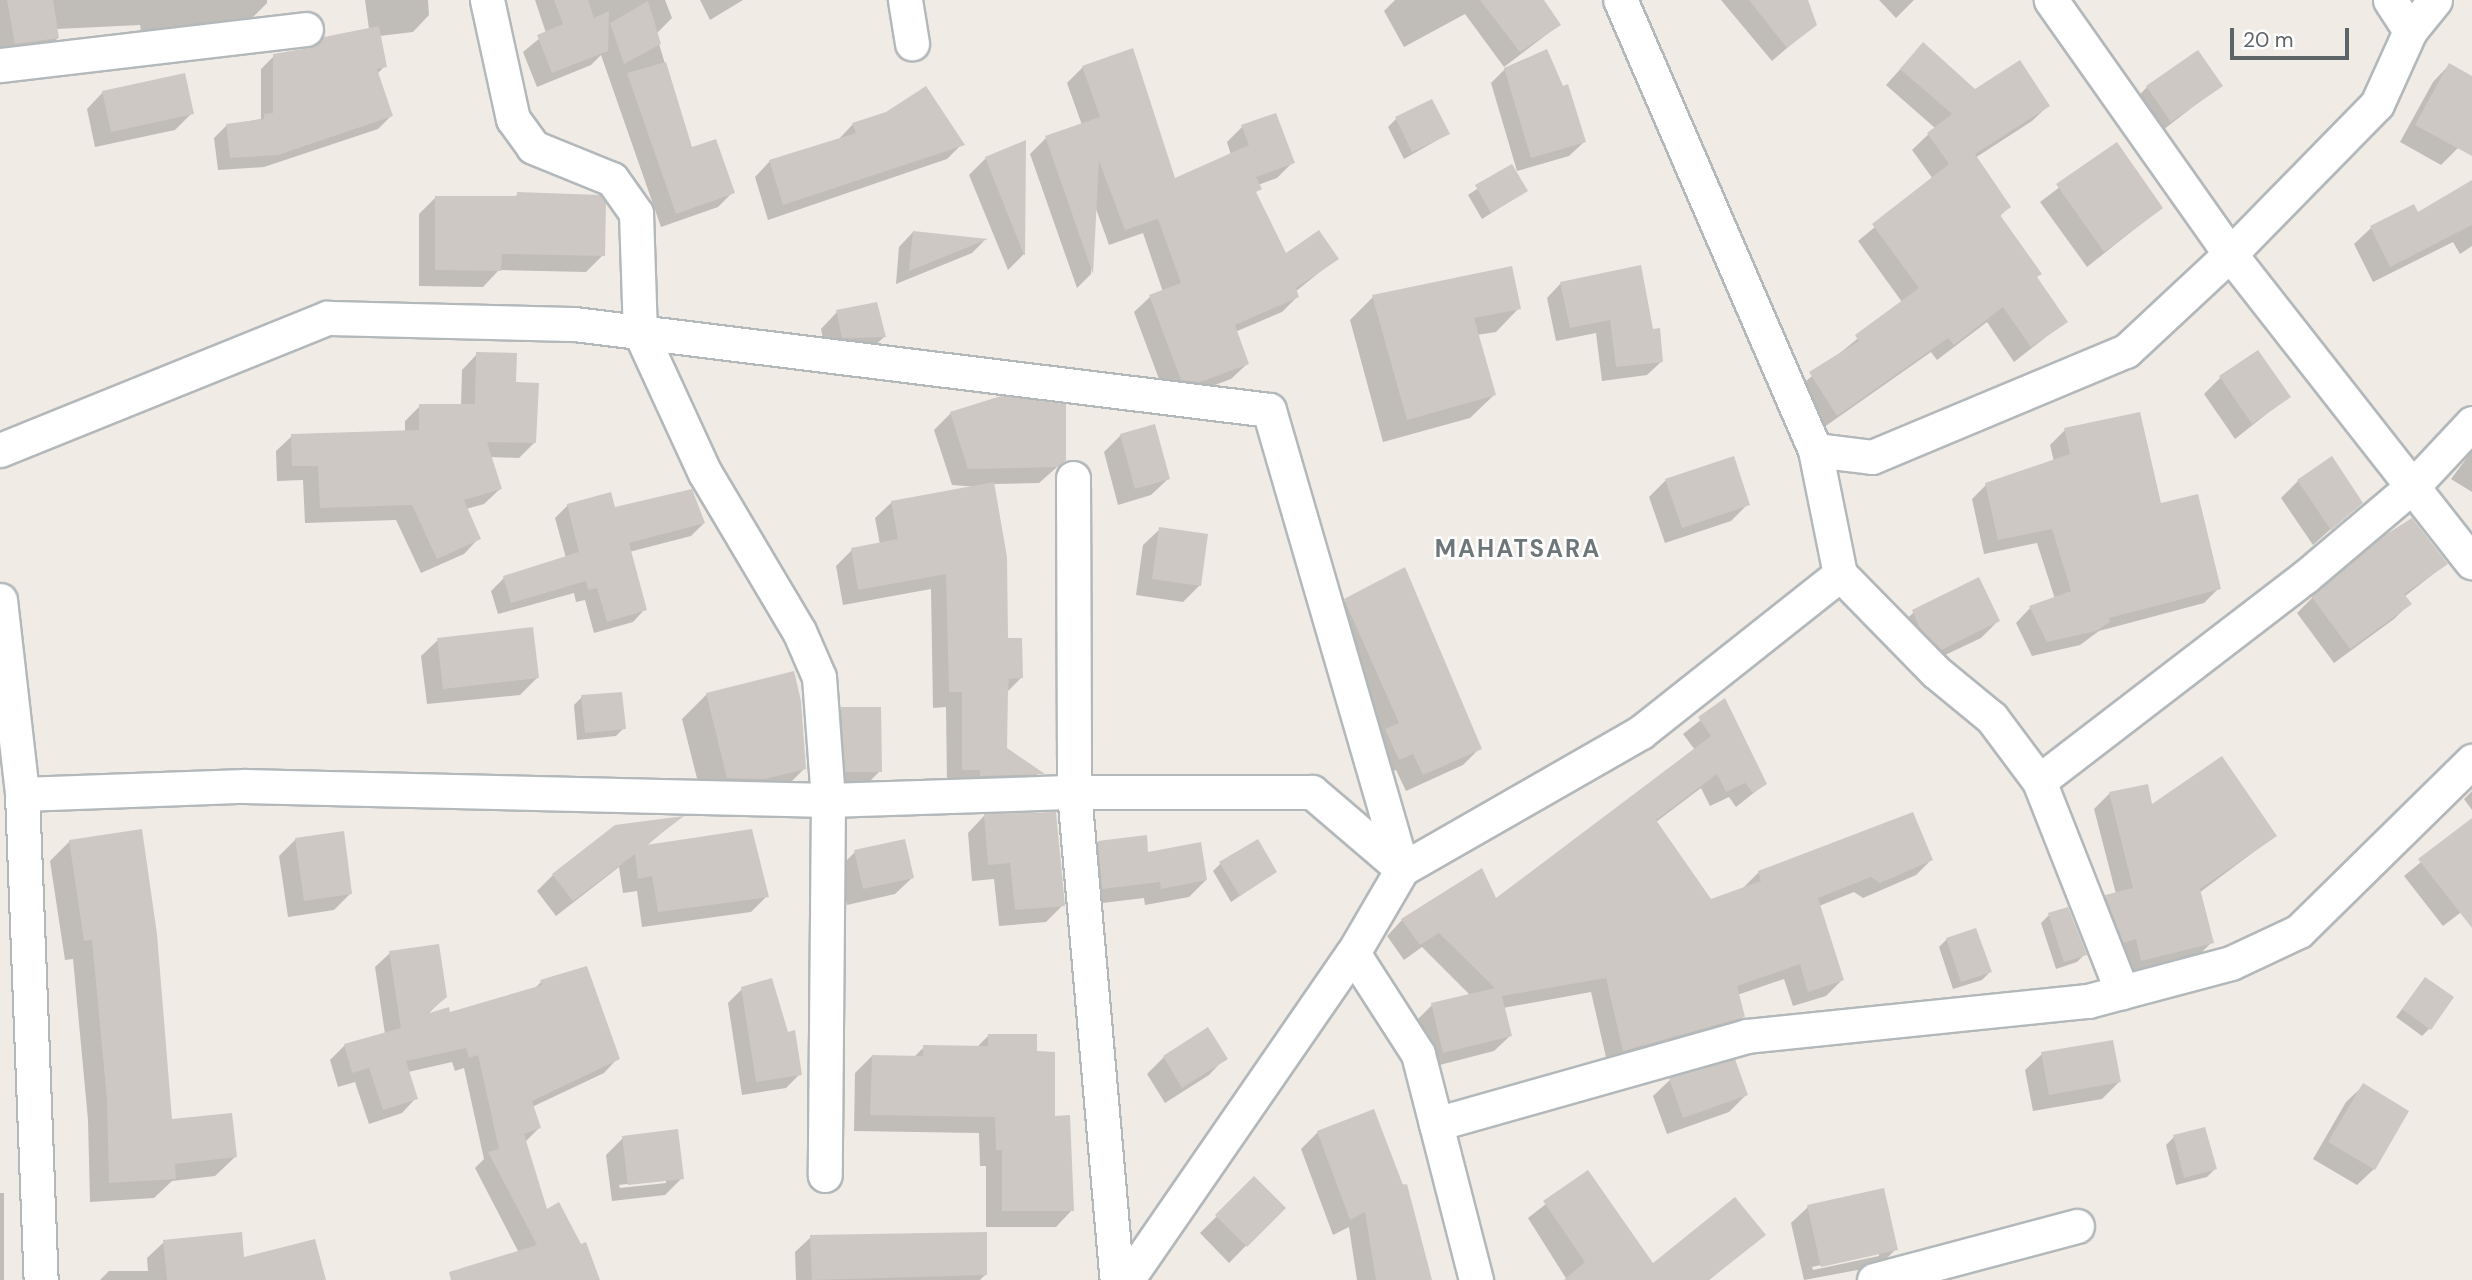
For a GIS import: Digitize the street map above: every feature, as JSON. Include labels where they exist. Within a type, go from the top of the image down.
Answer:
[{"type":"street","points":[[487,0],[513,119],[526,138],[533,148],[612,179],[635,214],[640,332],[705,473],[799,631],[819,677],[828,800],[825,1175]]},
{"type":"street","points":[[905,0],[912,43]]},
{"type":"street","points":[[2051,0],[2230,254],[2414,485],[2472,563]]},
{"type":"street","points":[[2390,0],[2410,31]]},
{"type":"street","points":[[1815,450],[1872,457],[2126,351],[2230,254],[2377,104],[2410,31],[2435,0]]},
{"type":"street","points":[[1625,2],[1815,450],[1840,574],[1936,672],[1992,718],[2039,781],[2122,992]]},
{"type":"street","points":[[0,65],[306,29]]},
{"type":"street","points":[[0,450],[327,318],[574,324],[1269,410],[1402,869]]},
{"type":"street","points":[[2039,781],[2305,578],[2414,485],[2472,423]]},
{"type":"street","points":[[1073,478],[1074,792],[1117,1280]]},
{"type":"street","points":[[1127,1280],[1353,953],[1402,869],[1641,732],[1840,574]]},
{"type":"street","points":[[0,600],[22,794],[41,1280]]},
{"type":"street","points":[[1436,1124],[1747,1036],[2088,1001],[2231,962],[2299,931],[2472,762]]},
{"type":"street","points":[[22,794],[244,786],[828,800],[1074,792],[1312,792],[1402,869]]},
{"type":"street","points":[[1353,953],[1418,1054],[1476,1280]]},
{"type":"street","points":[[1874,1280],[2077,1226]]},
{"type":"building","points":[[7,0],[53,0],[59,38],[15,44]]},
{"type":"building","points":[[554,0],[588,0],[594,18],[609,11],[608,51],[552,73],[537,35],[563,24]]},
{"type":"building","points":[[1480,0],[1544,0],[1561,25],[1520,52]]},
{"type":"building","points":[[1749,0],[1808,0],[1817,25],[1787,48]]},
{"type":"building","points":[[648,1],[661,44],[624,64],[610,23]]},
{"type":"building","points":[[379,26],[387,67],[377,69],[393,116],[278,155],[230,158],[226,124],[264,119],[264,114],[273,113],[273,54],[309,48],[324,37]]},
{"type":"building","points":[[1923,42],[1975,89],[2020,60],[2050,106],[1975,154],[2011,207],[2000,215],[2042,274],[2037,277],[2068,322],[2031,347],[2003,307],[1954,345],[1948,338],[1837,416],[1809,372],[1859,341],[1855,335],[1919,288],[1872,224],[1949,164],[1927,133],[1952,114],[1900,69]]},
{"type":"building","points":[[1133,48],[1175,178],[1249,145],[1241,125],[1276,113],[1295,163],[1256,177],[1262,189],[1256,192],[1286,253],[1319,230],[1339,259],[1296,288],[1299,297],[1235,325],[1249,364],[1200,382],[1181,380],[1149,295],[1181,283],[1158,219],[1125,230],[1099,161],[1093,274],[1045,136],[1100,117],[1082,66]]},
{"type":"building","points":[[1547,49],[1563,86],[1568,84],[1586,142],[1531,158],[1504,68]]},
{"type":"building","points":[[2198,50],[2223,86],[2171,122],[2146,86]]},
{"type":"building","points":[[666,62],[692,147],[716,139],[735,193],[676,214],[627,73]]},
{"type":"building","points":[[2449,63],[2472,76],[2472,156],[2415,125]]},
{"type":"building","points":[[185,73],[194,114],[111,132],[102,91]]},
{"type":"building","points":[[926,86],[965,145],[783,205],[769,160],[856,133],[852,123],[886,112]]},
{"type":"building","points":[[1432,99],[1450,134],[1412,152],[1395,117]]},
{"type":"building","points":[[1026,140],[1025,255],[1024,255],[985,157]]},
{"type":"building","points":[[2117,142],[2163,208],[2104,252],[2056,184]]},
{"type":"building","points":[[1512,164],[1528,191],[1491,213],[1475,185]]},
{"type":"building","points":[[2472,180],[2472,225],[2390,267],[2370,226],[2414,204],[2418,212]]},
{"type":"building","points":[[517,192],[600,195],[606,203],[605,256],[502,254],[501,271],[435,270],[435,196],[517,196]]},
{"type":"building","points":[[913,231],[988,239],[909,271]]},
{"type":"building","points":[[1641,265],[1653,329],[1660,328],[1663,362],[1616,367],[1610,320],[1570,328],[1560,282]]},
{"type":"building","points":[[1512,266],[1521,309],[1474,318],[1496,395],[1407,420],[1372,295]]},
{"type":"building","points":[[877,302],[886,337],[842,338],[836,310]]},
{"type":"building","points":[[2258,350],[2291,397],[2252,424],[2219,376]]},
{"type":"building","points":[[476,352],[517,353],[516,382],[539,383],[536,443],[487,442],[502,489],[464,500],[481,539],[437,559],[412,505],[320,508],[318,466],[292,466],[291,434],[419,430],[419,404],[475,404]]},
{"type":"building","points":[[1001,396],[1066,404],[1066,460],[1057,467],[968,469],[950,412]]},
{"type":"building","points":[[2140,412],[2161,503],[2198,494],[2221,589],[2109,618],[2110,622],[2096,631],[2047,642],[2029,606],[2071,591],[2052,529],[1998,540],[1985,483],[2070,454],[2064,428]]},
{"type":"building","points":[[1155,424],[1170,479],[1135,489],[1120,434]]},
{"type":"building","points":[[1734,456],[1750,505],[1682,528],[1665,479]]},
{"type":"building","points":[[2332,456],[2363,503],[2331,530],[2297,480]]},
{"type":"building","points":[[994,482],[1007,557],[1008,638],[1022,638],[1023,678],[1009,679],[1007,748],[1045,774],[980,776],[980,770],[962,770],[962,692],[949,692],[946,574],[858,590],[851,548],[898,539],[891,501]]},
{"type":"building","points":[[692,489],[705,523],[629,543],[647,610],[607,622],[597,588],[588,590],[586,581],[511,603],[503,576],[579,552],[567,504],[611,492],[615,507]]},
{"type":"building","points":[[2412,518],[2448,564],[2404,594],[2412,604],[2350,649],[2311,596],[2385,535]]},
{"type":"building","points":[[1159,527],[1208,534],[1201,586],[1152,579]]},
{"type":"building","points":[[1405,567],[1482,749],[1423,775],[1413,754],[1399,760],[1385,729],[1399,723],[1344,599]]},
{"type":"building","points":[[1979,577],[2000,621],[1941,650],[1920,628],[1912,610]]},
{"type":"building","points":[[533,627],[539,678],[443,689],[437,638]]},
{"type":"building","points":[[794,671],[801,701],[806,769],[765,779],[727,778],[706,693]]},
{"type":"building","points":[[622,692],[626,729],[585,733],[581,695]]},
{"type":"building","points":[[1725,698],[1767,784],[1753,793],[1745,783],[1726,792],[1717,774],[1656,820],[1711,899],[1761,881],[1758,871],[1913,812],[1933,860],[1880,883],[1871,877],[1818,898],[1844,980],[1808,992],[1800,964],[1737,986],[1745,1017],[1623,1051],[1606,978],[1502,996],[1512,1036],[1443,1053],[1431,1003],[1495,988],[1439,933],[1420,945],[1401,919],[1482,868],[1496,898],[1711,736],[1698,717]]},
{"type":"building","points":[[841,707],[881,707],[882,772],[845,772]]},
{"type":"building","points":[[2222,756],[2277,836],[2200,889],[2214,943],[2141,961],[2136,939],[2123,943],[2105,895],[2133,888],[2109,792],[2148,784],[2152,804]]},
{"type":"building","points":[[1056,812],[1065,906],[1015,910],[1010,863],[988,865],[984,814]]},
{"type":"building","points":[[684,816],[646,845],[752,829],[769,897],[658,912],[652,876],[638,879],[635,854],[573,901],[552,874],[615,825]]},
{"type":"building","points":[[2472,818],[2472,928],[2418,859]]},
{"type":"building","points":[[142,829],[157,934],[172,1119],[232,1113],[237,1157],[175,1164],[176,1179],[109,1183],[107,1100],[92,940],[84,941],[69,840]]},
{"type":"building","points":[[344,831],[352,894],[304,901],[295,838]]},
{"type":"building","points":[[1147,835],[1148,852],[1201,842],[1207,880],[1161,889],[1160,882],[1102,889],[1098,841]]},
{"type":"building","points":[[905,839],[914,878],[863,889],[854,850]]},
{"type":"building","points":[[1258,839],[1277,872],[1240,896],[1219,862]]},
{"type":"building","points":[[2068,907],[2087,955],[2064,962],[2048,913]]},
{"type":"building","points":[[1976,928],[1992,972],[1961,982],[1946,938]]},
{"type":"building","points":[[439,944],[447,997],[426,1014],[449,1007],[450,1012],[542,985],[540,980],[587,966],[620,1059],[532,1101],[541,1128],[524,1134],[547,1209],[559,1202],[581,1244],[586,1242],[600,1280],[451,1280],[449,1272],[537,1245],[488,1152],[499,1149],[478,1055],[469,1058],[466,1048],[406,1061],[418,1099],[383,1110],[369,1068],[352,1073],[344,1044],[401,1028],[389,951]]},
{"type":"building","points":[[2425,977],[2454,997],[2431,1030],[2402,1009]]},
{"type":"building","points":[[772,978],[788,1032],[795,1030],[802,1075],[756,1082],[741,987]]},
{"type":"building","points":[[1208,1027],[1228,1059],[1182,1088],[1163,1056]]},
{"type":"building","points":[[988,1034],[1037,1034],[1037,1051],[1055,1052],[1055,1116],[1070,1115],[1074,1211],[1002,1211],[1002,1150],[996,1150],[995,1117],[870,1115],[872,1055],[923,1056],[923,1045],[988,1046]]},
{"type":"building","points":[[2113,1040],[2121,1082],[2049,1095],[2041,1052]]},
{"type":"building","points":[[1735,1059],[1748,1095],[1683,1118],[1669,1078]]},
{"type":"building","points":[[2363,1083],[2409,1111],[2375,1170],[2328,1142]]},
{"type":"building","points":[[1374,1109],[1403,1185],[1407,1184],[1432,1280],[1376,1280],[1365,1212],[1350,1220],[1317,1131]]},
{"type":"building","points":[[2205,1127],[2217,1169],[2184,1178],[2173,1135]]},
{"type":"building","points":[[678,1129],[684,1179],[628,1185],[622,1136]]},
{"type":"building","points":[[1588,1170],[1653,1263],[1735,1197],[1766,1235],[1709,1280],[1564,1280],[1585,1262],[1543,1201]]},
{"type":"building","points":[[1254,1176],[1286,1208],[1247,1247],[1215,1215]]},
{"type":"building","points":[[1884,1188],[1898,1250],[1821,1267],[1807,1205]]},
{"type":"building","points":[[242,1232],[244,1257],[315,1239],[326,1280],[167,1280],[163,1240]]},
{"type":"building","points":[[987,1232],[987,1275],[812,1280],[810,1235]]},
{"type":"district","name":"MAHATSARA","points":[[1518,549]]}]
